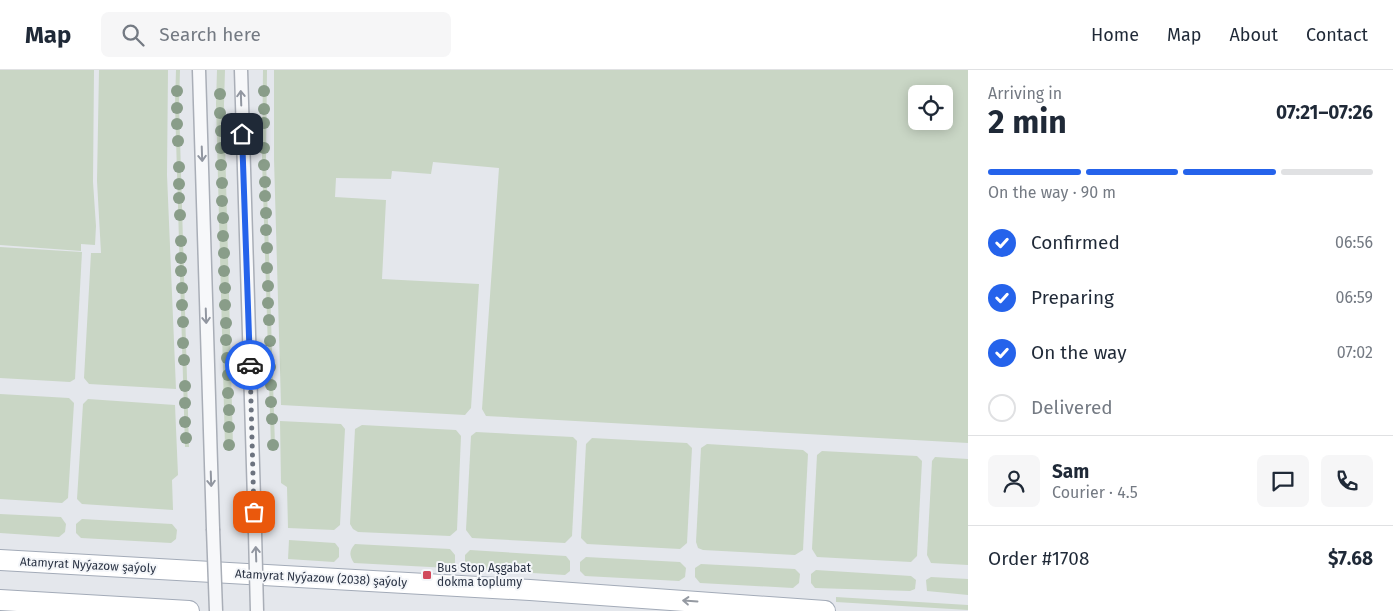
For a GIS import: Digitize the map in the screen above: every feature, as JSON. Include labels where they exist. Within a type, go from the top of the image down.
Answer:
[{"type":"main road","name":"Atamyrat Nyýazow şaýoly","points":[[0,560],[176,570]]},
{"type":"main road","name":"Atamyrat Nyýazow (2038) şaýoly","points":[[176,570],[530,590],[826,611]]},
{"type":"main road","points":[[0,600],[183,611]]},
{"type":"street","points":[[199,70],[216,611]]},
{"type":"street","points":[[241,70],[257,611]]},
{"type":"green space","points":[[0,70],[94,70],[93,182],[96,226],[95,245],[81,244],[81,251],[0,245]]},
{"type":"green space","points":[[99,70],[168,70],[167,175],[176,389],[89,384],[84,378],[91,253],[101,253],[97,181]]},
{"type":"green space","points":[[176,70],[180,70],[179,104],[189,447],[185,447],[175,104]]},
{"type":"green space","points":[[217,70],[225,70],[224,104],[233,446],[225,447],[216,104]]},
{"type":"green space","points":[[263,70],[267,70],[266,159],[275,446],[271,446],[262,159]]},
{"type":"green space","points":[[274,70],[968,70],[968,443],[486,416],[482,409],[499,168],[433,162],[431,174],[392,171],[391,179],[336,178],[335,197],[386,200],[382,279],[479,284],[471,408],[465,415],[281,405],[274,159]]},
{"type":"green space","points":[[0,247],[82,252],[75,379],[70,382],[0,378]]},
{"type":"green space","points":[[0,394],[69,398],[74,403],[68,498],[62,503],[0,499]]},
{"type":"green space","points":[[88,399],[175,405],[178,475],[172,480],[173,510],[82,504],[77,499],[83,404]]},
{"type":"green space","points":[[280,421],[341,424],[345,429],[340,525],[334,530],[288,528],[287,487],[281,483]]},
{"type":"green space","points":[[362,425],[456,430],[461,436],[457,530],[450,536],[358,532],[353,529],[350,524],[355,429]]},
{"type":"green space","points":[[476,432],[573,437],[577,441],[572,536],[565,543],[472,538],[466,530],[471,436]]},
{"type":"green space","points":[[592,438],[687,443],[692,448],[687,543],[680,549],[587,544],[581,538],[586,444]]},
{"type":"green space","points":[[707,444],[803,450],[808,454],[803,550],[795,555],[703,550],[698,548],[696,542],[701,448]]},
{"type":"green space","points":[[822,451],[917,456],[922,461],[917,556],[911,562],[817,557],[812,549],[817,455]]},
{"type":"green space","points":[[935,457],[968,459],[968,565],[931,563],[927,555],[932,461]]},
{"type":"green space","points":[[0,514],[61,517],[66,524],[65,532],[59,537],[0,533]]},
{"type":"green space","points":[[82,519],[172,524],[177,530],[176,539],[171,543],[81,538],[76,533],[76,524]]},
{"type":"green space","points":[[289,540],[335,543],[339,548],[339,557],[334,562],[288,559]]},
{"type":"green space","points":[[355,544],[450,549],[455,555],[455,563],[449,568],[354,563],[350,553]]},
{"type":"green space","points":[[470,550],[566,556],[570,561],[570,571],[565,575],[469,569],[465,565],[465,555]]},
{"type":"green space","points":[[586,557],[680,562],[686,568],[685,577],[679,581],[585,576],[580,571],[580,562]]},
{"type":"green space","points":[[701,564],[795,569],[800,574],[799,583],[793,588],[700,583],[695,577],[695,568]]},
{"type":"green space","points":[[816,570],[911,576],[916,580],[915,589],[910,591],[815,588],[811,583],[811,574]]},
{"type":"green space","points":[[931,577],[968,579],[968,595],[927,591],[926,580]]},
{"type":"green space","points":[[836,597],[968,605],[968,610],[836,602]]},
{"type":"way so far","points":[[250,365],[254,512]]},
{"type":"place","name":"Bus Stop Aşgabat dokma toplumy","points":[[427,575]]},
{"type":"route","points":[[242,134],[250,365]]}]
